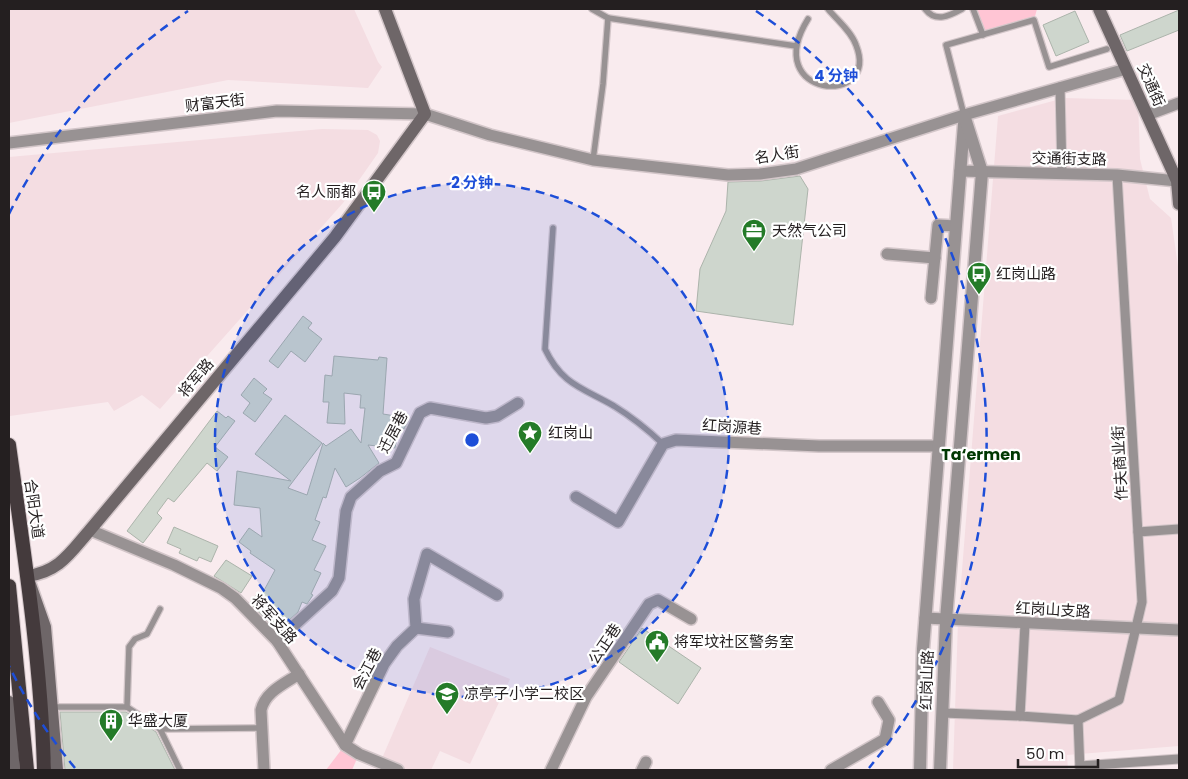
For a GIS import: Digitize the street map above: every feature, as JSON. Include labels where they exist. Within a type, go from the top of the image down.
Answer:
[{"type":"highway","name":"合阳大道","points":[[9,445],[27,576],[44,768]]},
{"type":"highway","points":[[9,586],[23,769]]},
{"type":"main road","points":[[385,9],[425,114]]},
{"type":"main road","name":"交通街","points":[[1099,9],[1178,181],[1179,204]]},
{"type":"main road","name":"将军路","points":[[27,576],[45,574],[65,559],[90,530],[335,237],[425,114]]},
{"type":"main road","points":[[27,576],[46,627],[58,770]]},
{"type":"main road","points":[[9,702],[23,769]]},
{"type":"street","name":"名人街","points":[[425,114],[490,135],[593,160],[728,175],[760,174],[796,168],[964,115],[1126,69]]},
{"type":"street","points":[[1060,87],[1062,174]]},
{"type":"street","points":[[1147,115],[1179,103]]},
{"type":"street","name":"财富天街","points":[[9,143],[277,111],[425,114]]},
{"type":"street","name":"红岗山路","points":[[920,770],[925,618],[964,115]]},
{"type":"street","name":"红岗山路","points":[[940,770],[946,620],[982,172],[964,115]]},
{"type":"street","name":"交通街支路","points":[[960,171],[1116,175],[1178,181]]},
{"type":"street","name":"作夫商业街","points":[[942,713],[1078,720],[1119,700],[1142,602],[1116,175]]},
{"type":"street","points":[[931,298],[938,225],[956,226]]},
{"type":"street","points":[[887,254],[935,258]]},
{"type":"street","name":"迁居巷","points":[[277,641],[332,591],[339,578],[346,511],[351,497],[380,471],[396,463],[420,413],[430,408],[486,418],[497,416],[518,403]]},
{"type":"street","name":"红岗源巷","points":[[663,444],[676,440],[701,439],[818,446],[937,446]]},
{"type":"street","points":[[576,497],[618,522],[663,444]]},
{"type":"street","points":[[1138,532],[1179,529]]},
{"type":"street","name":"将军支路","points":[[90,530],[174,565],[221,588],[235,598],[277,641],[345,745],[359,754],[398,770]]},
{"type":"street","points":[[448,632],[416,628],[414,599],[426,554],[497,595]]},
{"type":"street","name":"公正巷","points":[[551,770],[586,697],[649,604],[658,600],[691,619]]},
{"type":"street","name":"红岗山支路","points":[[925,618],[1179,630]]},
{"type":"street","points":[[1020,716],[1025,624]]},
{"type":"street","name":"会江巷","points":[[345,745],[384,664],[397,646],[416,628]]},
{"type":"street","points":[[264,770],[260,710],[263,701],[267,695],[299,674]]},
{"type":"street","points":[[831,770],[886,739],[889,720],[878,702]]},
{"type":"street","points":[[1078,720],[1080,768],[1179,759]]},
{"type":"lane","points":[[592,9],[608,18],[796,46]]},
{"type":"lane","points":[[808,20],[800,33],[796,46],[799,65],[807,79],[818,86],[834,87],[846,83],[855,74],[859,66],[856,44],[828,9]]},
{"type":"lane","points":[[925,9],[930,15],[940,18],[950,16],[962,9]]},
{"type":"lane","points":[[973,9],[983,35],[1034,20],[1049,67],[1107,49]]},
{"type":"lane","points":[[593,160],[603,84],[608,18]]},
{"type":"lane","name":"红岗山路","points":[[964,115],[946,46],[983,35]]},
{"type":"lane","points":[[553,228],[545,349],[553,366],[575,386],[614,406],[640,423],[663,444]]},
{"type":"lane","points":[[127,707],[129,647],[136,639],[147,634],[160,609]]},
{"type":"lane","points":[[53,707],[127,707],[160,729],[180,770]]},
{"type":"lane","points":[[160,729],[262,728]]},
{"type":"shaded area","points":[[9,9],[354,9],[382,67],[368,88],[228,80],[9,123]]},
{"type":"shaded area","points":[[973,9],[1037,9],[1034,20],[983,35]]},
{"type":"shaded area","points":[[1064,98],[1138,100],[1140,159],[1150,199],[1171,218],[1179,273],[1179,746],[1067,755],[1068,770],[953,770],[958,621],[998,116]]},
{"type":"shaded area","points":[[322,129],[368,130],[377,135],[380,141],[378,153],[343,203],[160,409],[142,395],[114,411],[108,402],[10,416],[9,157]]},
{"type":"shaded area","name":"凉亭子小学二校区","points":[[430,647],[510,679],[470,764],[440,751],[431,770],[398,770],[380,763]]},
{"type":"shaded area","points":[[345,745],[359,754],[352,770],[326,770]]},
{"type":"building","points":[[1179,10],[1179,30],[1127,51],[1120,35]]},
{"type":"building","points":[[1075,11],[1089,42],[1056,56],[1043,25]]},
{"type":"building","name":"天然气公司","points":[[800,176],[808,189],[793,325],[696,311],[700,269],[726,211],[728,182],[761,181]]},
{"type":"building","points":[[303,316],[312,323],[308,328],[322,339],[305,362],[291,351],[278,368],[269,361]]},
{"type":"building","points":[[334,356],[378,360],[379,357],[387,358],[383,414],[408,418],[407,423],[404,429],[399,428],[395,448],[368,445],[379,463],[346,487],[335,468],[326,498],[323,497],[315,520],[320,522],[312,540],[326,546],[314,570],[321,573],[311,594],[313,595],[307,604],[302,602],[298,612],[277,631],[250,603],[258,593],[261,596],[275,570],[250,553],[251,551],[239,542],[249,528],[262,537],[260,508],[234,505],[237,471],[291,481],[255,454],[285,415],[322,443],[288,488],[307,495],[323,443],[326,446],[351,429],[361,443],[365,408],[360,408],[361,395],[344,393],[345,424],[327,423],[329,402],[323,402],[325,375],[332,376]]},
{"type":"building","points":[[254,378],[267,389],[263,393],[272,399],[255,422],[243,413],[250,403],[241,395]]},
{"type":"building","points":[[217,411],[226,418],[228,416],[235,421],[215,447],[228,457],[217,471],[207,463],[174,502],[168,498],[157,513],[162,518],[143,543],[127,531]]},
{"type":"building","points":[[174,527],[218,546],[211,562],[199,557],[197,561],[179,553],[181,549],[167,543]]},
{"type":"building","points":[[226,560],[252,576],[241,593],[214,576]]},
{"type":"building","name":"将军坟社区警务室","points":[[642,628],[701,668],[678,704],[619,662]]},
{"type":"building","name":"华盛大厦","points":[[60,712],[126,712],[156,732],[175,770],[65,770]]},
{"type":"place","name":"名人丽都","points":[[374,213]]},
{"type":"place","name":"天然气公司","points":[[754,252]]},
{"type":"place","name":"红岗山路","points":[[979,295]]},
{"type":"place","name":"红岗山","points":[[530,454]]},
{"type":"place","name":"将军坟社区警务室","points":[[657,663]]},
{"type":"place","name":"凉亭子小学二校区","points":[[447,715]]},
{"type":"place","name":"华盛大厦","points":[[111,742]]},
{"type":"district","name":"Ta‘ermen","points":[[981,454]]}]
